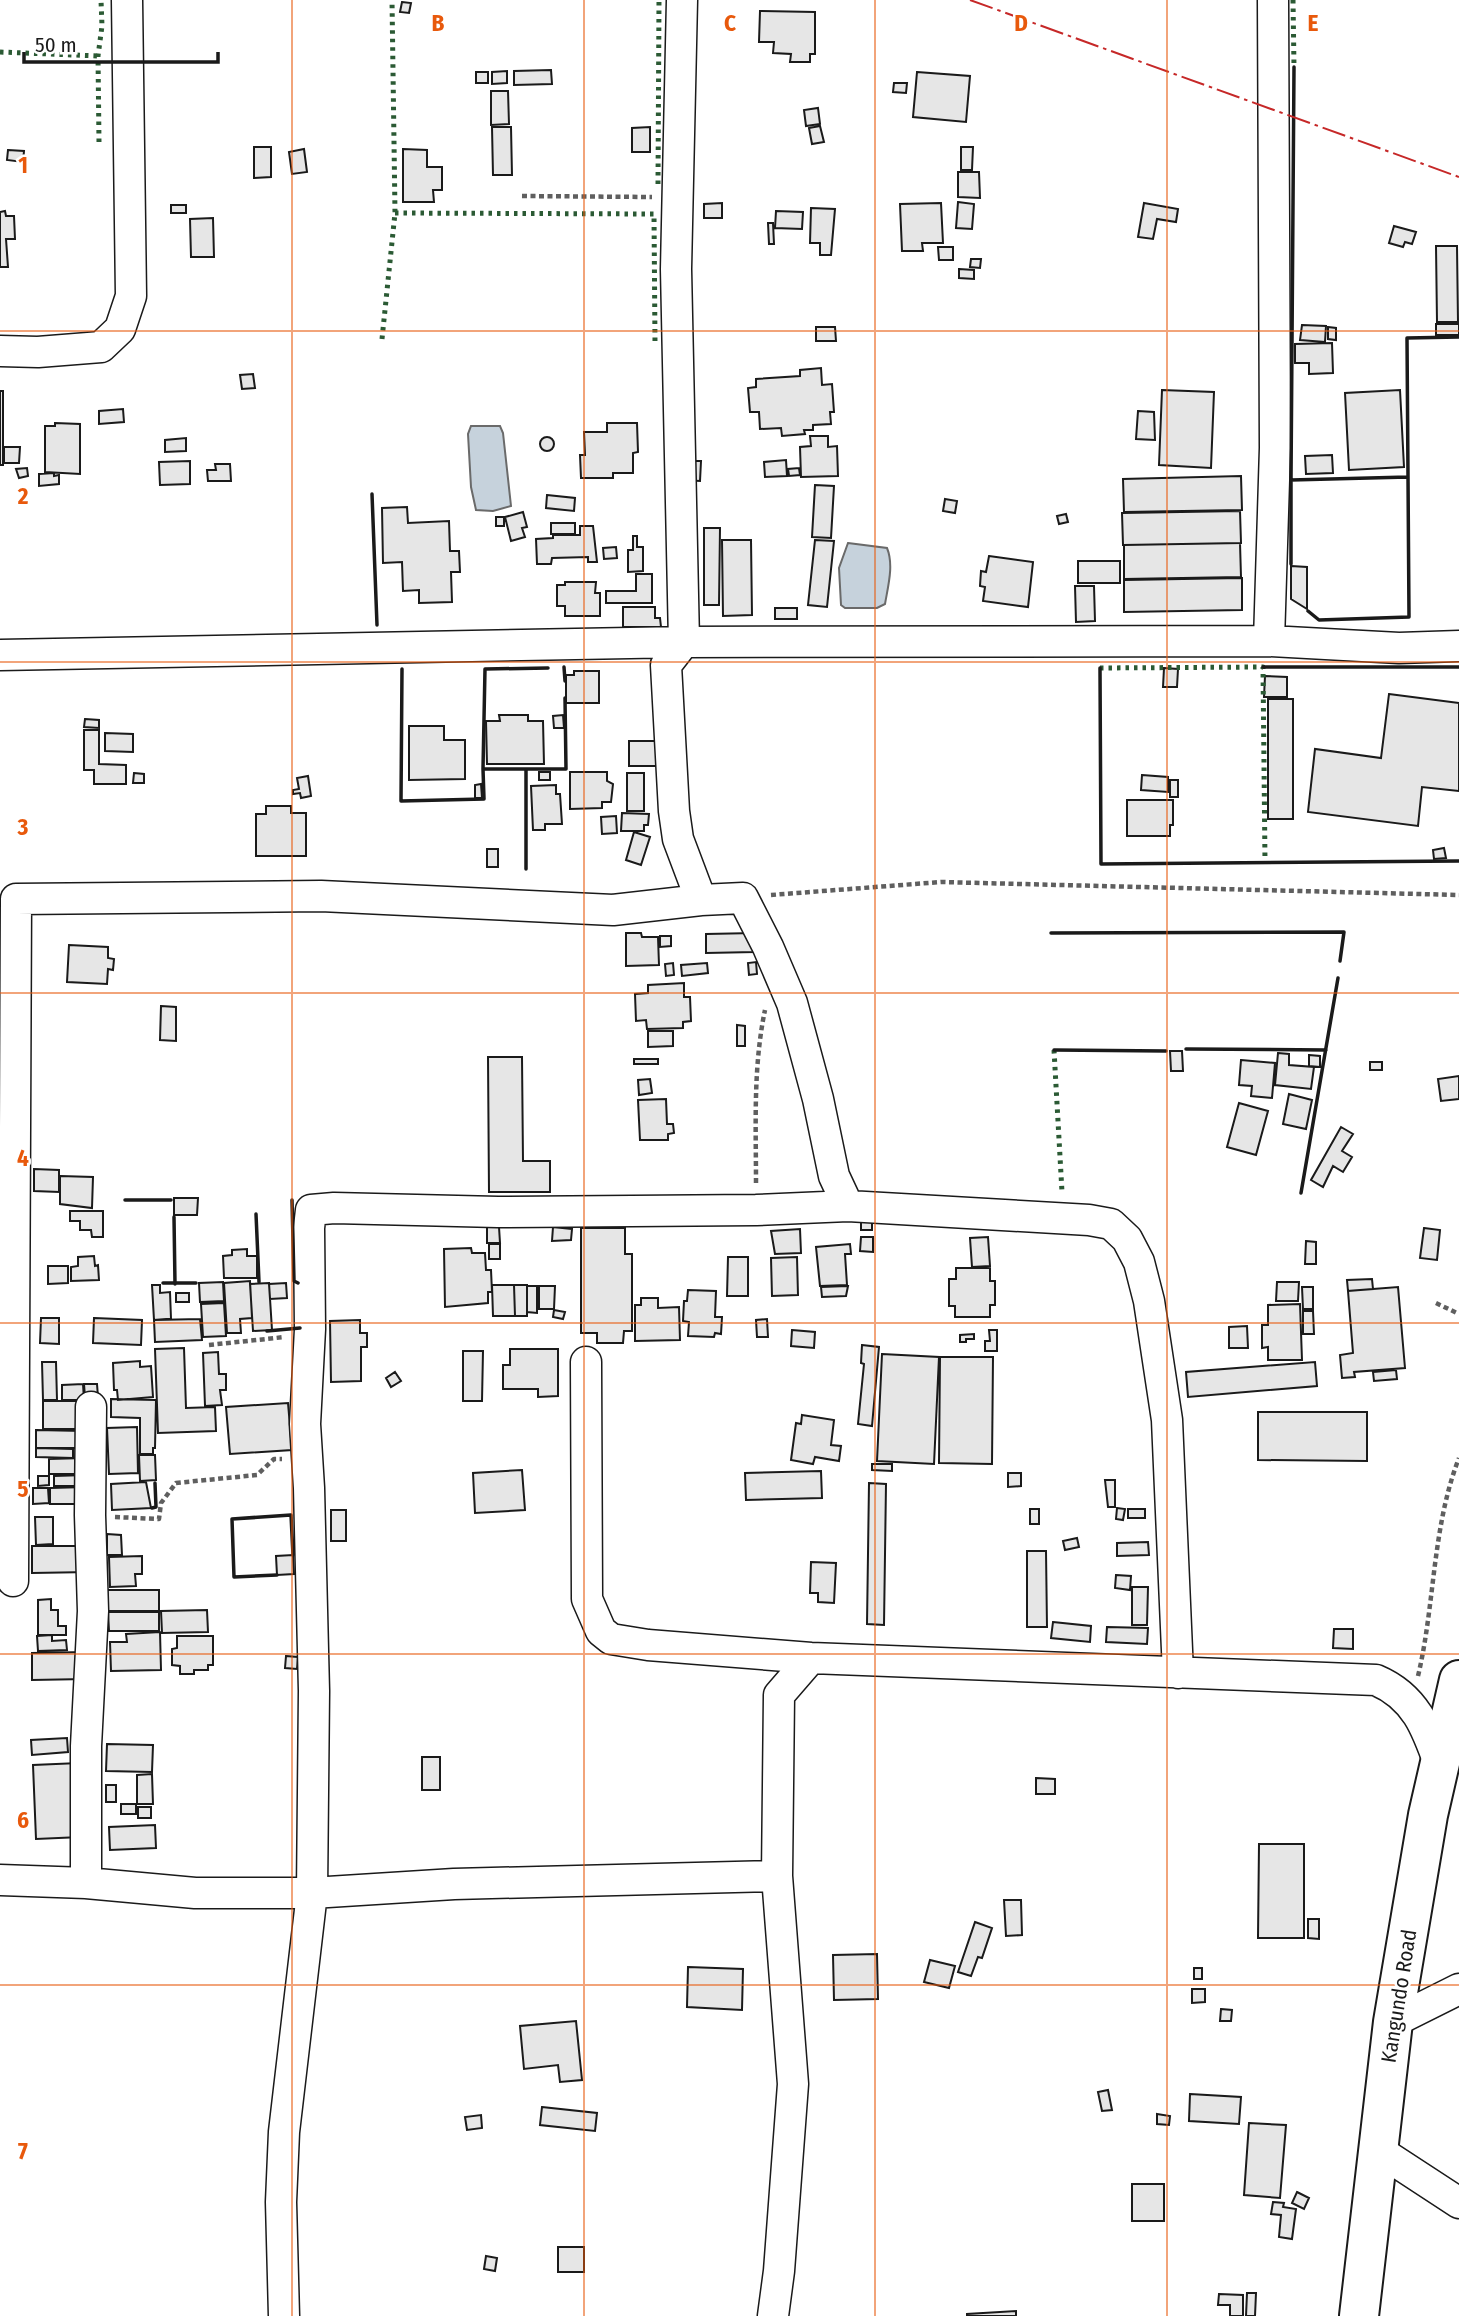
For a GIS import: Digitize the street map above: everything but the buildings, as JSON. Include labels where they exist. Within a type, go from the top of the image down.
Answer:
[{"type":"highway","name":"Kangundo Road","points":[[1359,2316],[1393,2022],[1428,1815],[1459,1680]]},
{"type":"street","points":[[0,351],[38,352],[101,347],[120,329],[131,296],[127,0]]},
{"type":"street","points":[[682,0],[676,269],[684,642],[666,665],[678,839],[701,900]]},
{"type":"street","points":[[1269,641],[1275,448],[1273,0]]},
{"type":"street","points":[[0,655],[684,642],[1269,641],[1399,648],[1459,646]]},
{"type":"street","points":[[13,1581],[8,899],[321,896],[613,910],[743,898],[792,1003],[818,1098],[834,1176],[848,1206]]},
{"type":"street","points":[[284,2316],[281,2202],[284,2132],[312,1894],[314,1690],[305,1424],[310,1335],[311,1210],[334,1208],[498,1212],[756,1210],[848,1206],[1089,1220],[1111,1224],[1127,1239],[1139,1262],[1149,1301],[1167,1420],[1178,1673]]},
{"type":"street","points":[[586,1362],[587,1600],[601,1631],[611,1639],[811,1658],[1376,1680],[1388,1685],[1411,1706],[1426,1726],[1440,1766]]},
{"type":"street","points":[[86,1883],[86,1746],[93,1611],[91,1407]]},
{"type":"street","points":[[773,2316],[779,2271],[793,2084],[777,1877],[779,1695],[811,1658]]},
{"type":"street","points":[[0,1880],[86,1883],[195,1893],[312,1894],[454,1885],[777,1877]]},
{"type":"street","points":[[1393,2022],[1459,1989]]},
{"type":"street","points":[[1378,2150],[1459,2203]]},
{"type":"path","points":[[522,196],[677,197]]},
{"type":"path","points":[[743,898],[941,882],[1459,895]]},
{"type":"path","points":[[756,1210],[756,1082],[759,1038],[766,1005]]},
{"type":"path","points":[[1436,1303],[1459,1314]]},
{"type":"path","points":[[209,1345],[310,1335]]},
{"type":"path","points":[[90,1515],[159,1520],[161,1503],[176,1483],[257,1475],[274,1459],[307,1458]]},
{"type":"path","points":[[1411,1706],[1424,1651],[1439,1539],[1452,1475],[1459,1458]]},
{"type":"shaded area","points":[[471,426],[500,426],[511,506],[493,511],[476,510],[471,487],[468,434]]},
{"type":"shaded area","points":[[848,543],[887,548],[890,568],[885,604],[877,608],[845,608],[841,605],[839,568]]},
{"type":"hedge","points":[[99,142],[98,56],[102,26],[101,0]]},
{"type":"hedge","points":[[382,339],[395,213],[392,0]]},
{"type":"hedge","points":[[658,184],[659,0]]},
{"type":"hedge","points":[[1293,0],[1294,67]]},
{"type":"hedge","points":[[0,52],[98,56]]},
{"type":"hedge","points":[[395,213],[654,214],[655,343]]},
{"type":"hedge","points":[[1100,668],[1263,667],[1265,862]]},
{"type":"hedge","points":[[1054,1050],[1062,1192]]},
{"type":"wall","points":[[1291,480],[1294,67]]},
{"type":"wall","points":[[1408,477],[1407,338],[1459,337]]},
{"type":"wall","points":[[1291,564],[1291,480],[1408,477],[1409,617],[1319,620],[1308,611]]},
{"type":"wall","points":[[372,494],[377,625]]},
{"type":"wall","points":[[564,667],[565,681]]},
{"type":"wall","points":[[1263,667],[1459,667]]},
{"type":"wall","points":[[548,668],[485,669],[483,769],[566,769],[565,698]]},
{"type":"wall","points":[[1100,668],[1101,864],[1459,861]]},
{"type":"wall","points":[[402,669],[401,801],[484,799],[483,769]]},
{"type":"wall","points":[[526,769],[526,869]]},
{"type":"wall","points":[[1051,933],[1344,932],[1340,961]]},
{"type":"wall","points":[[1301,1193],[1338,978]]},
{"type":"wall","points":[[1186,1049],[1326,1050]]},
{"type":"wall","points":[[1054,1050],[1166,1051]]},
{"type":"wall","points":[[125,1200],[171,1200]]},
{"type":"wall","points":[[292,1200],[294,1281],[298,1283]]},
{"type":"wall","points":[[256,1214],[259,1282]]},
{"type":"wall","points":[[174,1217],[175,1284]]},
{"type":"wall","points":[[163,1283],[196,1283]]},
{"type":"wall","points":[[267,1331],[300,1328]]},
{"type":"wall","points":[[152,1508],[156,1507],[155,1483]]},
{"type":"wall","points":[[277,1575],[234,1577],[232,1519],[291,1515],[293,1555]]},
{"type":"power","points":[[970,0],[1459,177]]}]
